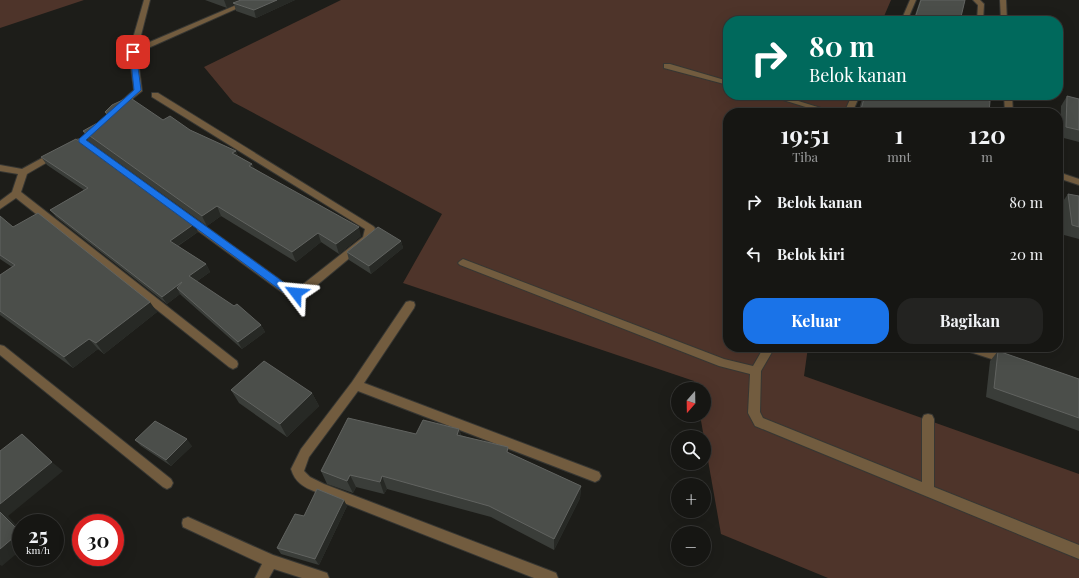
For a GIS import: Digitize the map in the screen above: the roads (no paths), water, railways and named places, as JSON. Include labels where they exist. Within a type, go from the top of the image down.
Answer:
[{"type":"street","points":[[115,111],[138,90],[133,52],[147,0]]},
{"type":"street","points":[[133,52],[253,0]]},
{"type":"street","points":[[906,16],[912,0]]},
{"type":"street","points":[[976,0],[982,4],[981,16]]},
{"type":"street","points":[[1003,0],[1004,16]]},
{"type":"street","points":[[667,66],[723,82]]},
{"type":"street","points":[[81,140],[291,293],[296,293],[306,288],[367,239],[370,228],[155,95]]},
{"type":"street","points":[[788,100],[816,108]]},
{"type":"street","points":[[0,168],[23,172],[62,151]]},
{"type":"street","points":[[0,206],[16,193],[23,172]]},
{"type":"street","points":[[1063,177],[1079,182]]},
{"type":"street","points":[[16,193],[232,364]]},
{"type":"street","points":[[463,263],[723,363],[756,371]]},
{"type":"street","points":[[410,305],[356,385],[300,462],[297,469],[299,476],[304,481],[320,488],[551,578]]},
{"type":"street","points":[[0,349],[167,483]]},
{"type":"street","points":[[767,352],[756,371],[754,413],[759,422],[1079,552]]},
{"type":"street","points":[[983,352],[1020,364]]},
{"type":"street","points":[[356,385],[595,476]]},
{"type":"street","points":[[928,419],[928,491]]},
{"type":"street","points":[[188,523],[271,561],[322,578]]},
{"type":"street","points":[[262,578],[271,561]]}]
